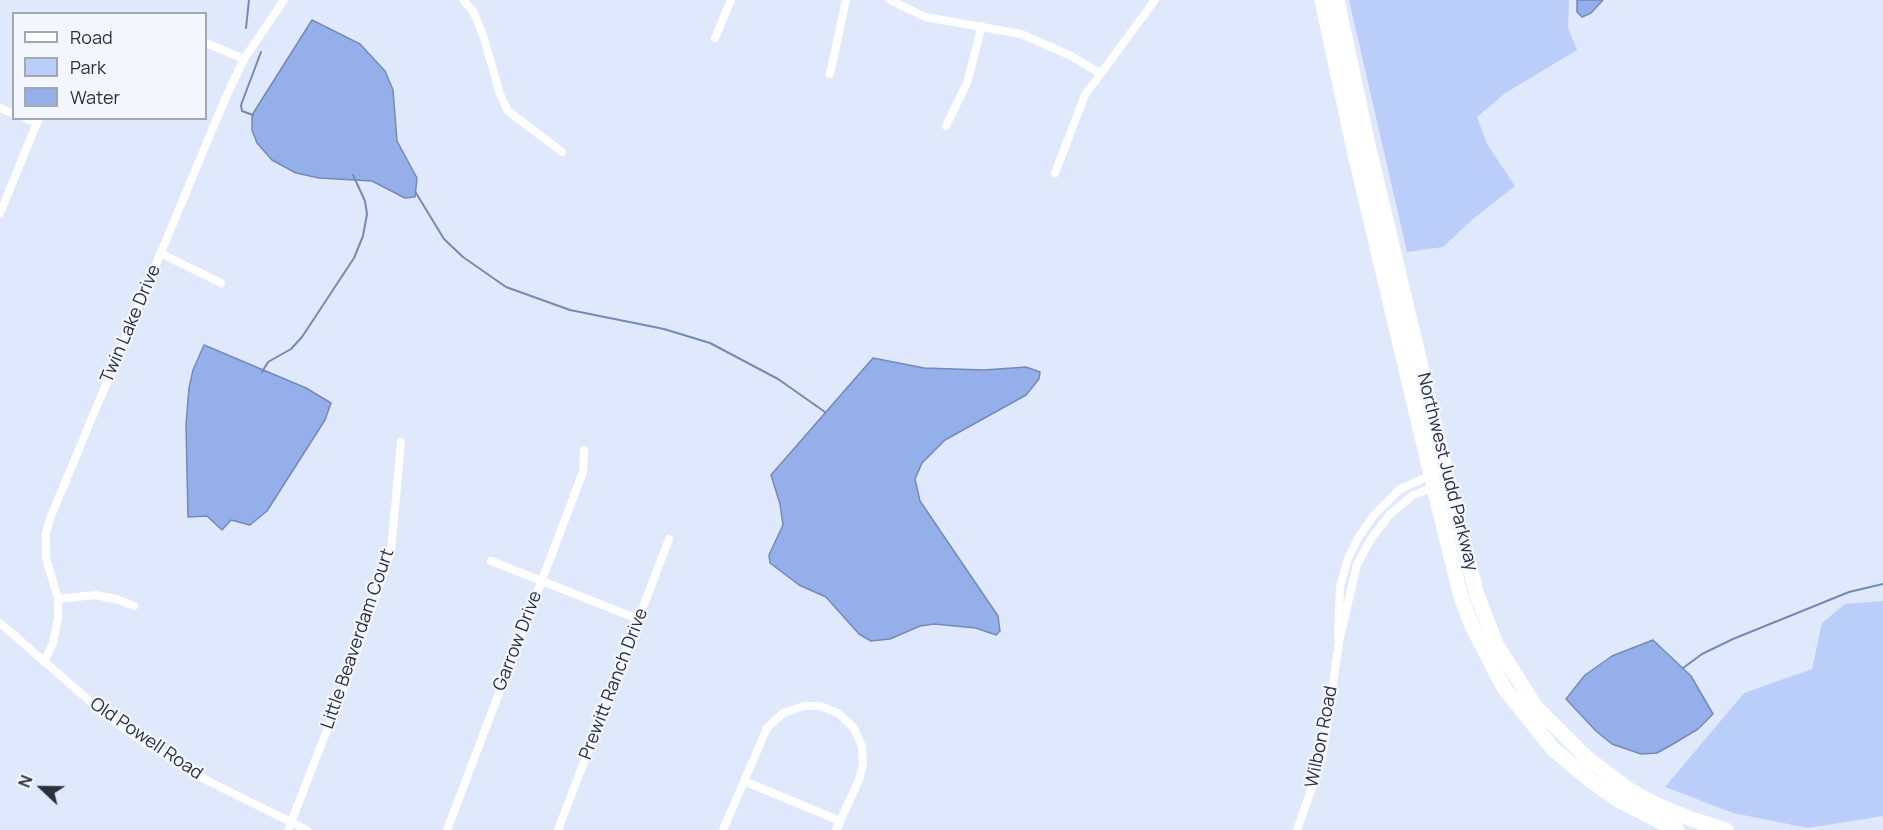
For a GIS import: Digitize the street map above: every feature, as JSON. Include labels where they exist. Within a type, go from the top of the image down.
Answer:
[{"type":"highway","name":"Northwest Judd Parkway","points":[[1322,0],[1354,150],[1440,478],[1483,613],[1505,659],[1535,705],[1577,750],[1628,789],[1673,812],[1726,830]]},
{"type":"highway","name":"Northwest Judd Parkway","points":[[1337,0],[1467,612],[1488,662],[1514,703],[1547,742],[1590,780],[1635,810],[1677,830]]},
{"type":"street","name":"Twin Lake Drive","points":[[44,662],[56,631],[58,599],[46,558],[46,533],[51,516],[244,58],[284,0]]},
{"type":"street","points":[[463,0],[473,11],[483,35],[500,94],[508,111],[562,152]]},
{"type":"street","points":[[715,38],[730,0]]},
{"type":"street","points":[[830,74],[846,0]]},
{"type":"street","points":[[890,0],[925,17],[1022,34],[1069,55],[1100,73]]},
{"type":"street","points":[[1055,173],[1085,95],[1155,0]]},
{"type":"street","points":[[946,126],[967,83],[982,26]]},
{"type":"street","points":[[207,43],[244,58]]},
{"type":"street","points":[[0,213],[38,121]]},
{"type":"street","points":[[160,253],[221,283]]},
{"type":"street","name":"Little Beaverdam Court","points":[[290,826],[350,671],[391,552],[401,442]]},
{"type":"street","name":"Garrow Drive","points":[[449,829],[583,472],[584,450]]},
{"type":"street","name":"Wilbon Road","points":[[1297,830],[1318,776],[1339,642],[1337,628],[1340,587],[1345,568],[1358,538],[1374,515],[1400,489],[1440,478]]},
{"type":"street","name":"Prewitt Ranch Drive","points":[[558,830],[669,538]]},
{"type":"street","points":[[491,561],[638,619]]},
{"type":"street","points":[[58,599],[95,596],[116,599],[134,606]]},
{"type":"street","name":"Old Powell Road","points":[[0,623],[108,717],[154,749],[290,826],[308,830]]},
{"type":"street","points":[[723,830],[744,781],[767,728],[783,713],[804,706],[820,706],[838,713],[854,728],[862,746],[863,764],[859,780],[838,826],[744,781]]},
{"type":"green space","points":[[1349,0],[1569,0],[1568,28],[1577,50],[1504,94],[1477,117],[1487,144],[1515,186],[1473,219],[1443,247],[1407,252]]},
{"type":"green space","points":[[1883,601],[1883,816],[1808,828],[1733,813],[1665,787],[1744,693],[1812,669],[1822,623],[1845,604]]},
{"type":"water","points":[[1577,0],[1603,0],[1591,13],[1582,17],[1577,12]]},
{"type":"water","points":[[312,20],[360,44],[385,71],[393,90],[397,141],[417,178],[415,197],[405,198],[372,181],[319,178],[296,173],[272,160],[257,143],[252,130],[252,115]]},
{"type":"water","points":[[204,345],[306,388],[331,403],[325,420],[267,511],[250,525],[231,520],[222,530],[207,516],[188,517],[186,424],[189,388],[193,370]]},
{"type":"water","points":[[873,358],[924,368],[984,370],[1026,367],[1040,372],[1039,379],[1026,395],[945,440],[922,463],[915,479],[920,501],[998,616],[1000,631],[996,635],[976,628],[934,624],[920,626],[890,639],[871,641],[859,634],[826,597],[799,585],[770,563],[769,555],[783,525],[780,504],[771,475]]},
{"type":"water","points":[[1653,640],[1691,676],[1713,714],[1698,729],[1657,753],[1641,754],[1612,744],[1596,731],[1566,699],[1585,675],[1612,656]]},
{"type":"waterway","points":[[246,28],[249,0]]},
{"type":"waterway","points":[[253,115],[242,111],[241,105],[261,52]]},
{"type":"waterway","points":[[262,372],[268,362],[291,349],[302,337],[354,258],[363,236],[367,214],[365,201],[353,175]]},
{"type":"waterway","points":[[416,193],[444,239],[463,257],[506,287],[570,310],[664,329],[710,343],[778,379],[825,412]]},
{"type":"waterway","points":[[1683,668],[1702,654],[1733,639],[1849,592],[1883,584]]}]
